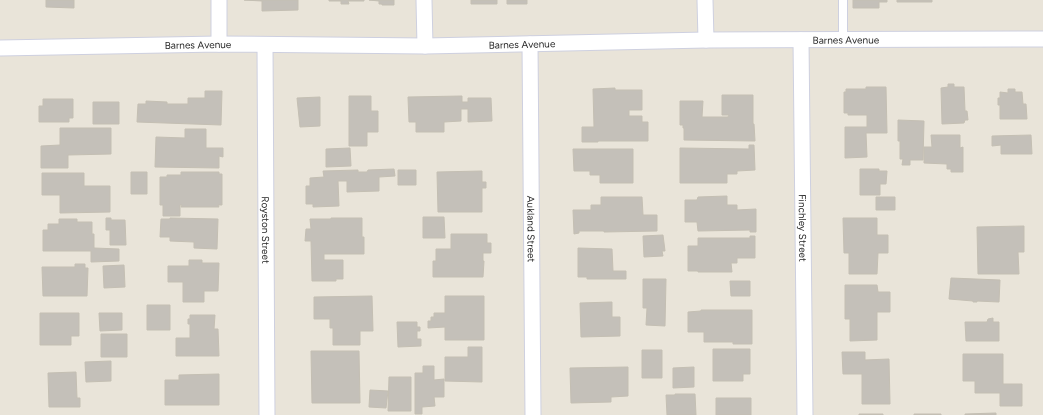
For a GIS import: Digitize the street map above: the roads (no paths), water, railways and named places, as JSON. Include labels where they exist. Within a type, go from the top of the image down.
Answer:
[{"type":"street","points":[[219,0],[220,44]]},
{"type":"street","points":[[424,0],[425,46]]},
{"type":"street","points":[[705,0],[706,40]]},
{"type":"street","name":"Barnes Avenue","points":[[0,48],[220,44],[425,46],[706,40],[1043,39]]},
{"type":"street","name":"Finchley Street","points":[[802,40],[805,415]]},
{"type":"street","name":"Aukland Street","points":[[530,44],[533,415]]},
{"type":"street","name":"Royston Street","points":[[265,45],[267,415]]},
{"type":"lane","points":[[843,0],[843,40]]}]
